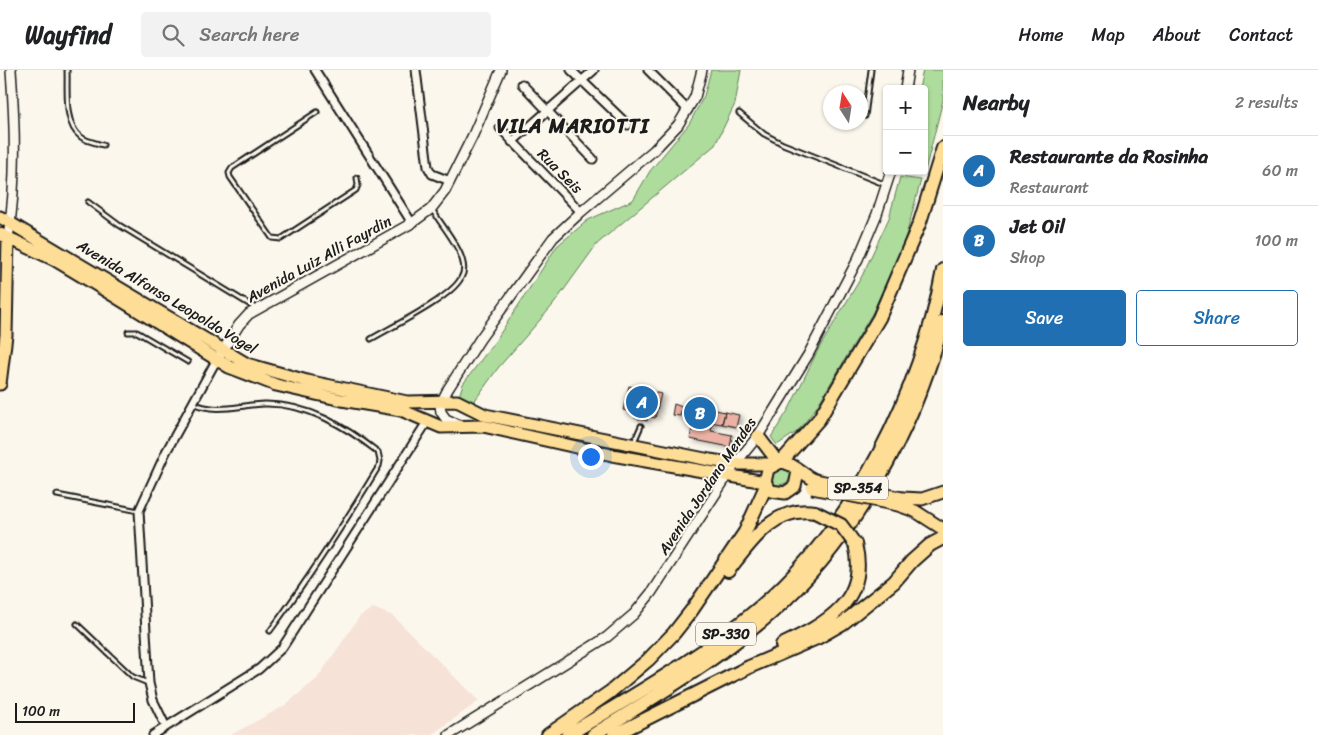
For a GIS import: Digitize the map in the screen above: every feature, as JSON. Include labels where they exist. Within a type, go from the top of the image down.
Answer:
[{"type":"highway","points":[[777,463],[819,419],[879,318],[920,222],[943,148]]},
{"type":"highway","name":"SP-330","points":[[568,735],[713,644],[761,606],[807,560],[845,511],[894,423],[927,332],[943,270]]},
{"type":"highway","name":"SP-330","points":[[593,735],[658,694],[743,636],[769,615],[824,559],[856,515],[895,447],[925,380],[943,322]]},
{"type":"highway","points":[[692,610],[745,532],[765,484]]},
{"type":"highway","points":[[548,735],[610,692],[648,660],[692,610],[708,595],[761,530],[773,520],[795,512],[815,512],[841,525],[855,544],[859,559],[857,582],[843,605],[814,628],[756,659],[749,667]]},
{"type":"highway","points":[[614,735],[749,667],[817,638],[850,619],[894,582],[912,561],[943,532]]},
{"type":"main road","name":"Avenida Alfonso Leopoldo Vogel","points":[[0,218],[58,250],[220,355],[244,374],[276,386],[401,410],[441,427],[483,426],[612,455],[728,474]]},
{"type":"main road","name":"Avenida Alfonso Leopoldo Vogel","points":[[4,236],[83,277],[220,355],[255,367],[307,381],[407,402],[461,402],[485,416],[735,464]]},
{"type":"main road","points":[[0,384],[6,334],[4,236]]},
{"type":"main road","points":[[758,436],[777,463],[768,469],[765,484]]},
{"type":"main road","name":"SP-354","points":[[735,464],[791,464],[813,484]]},
{"type":"main road","points":[[791,489],[798,481],[798,471]]},
{"type":"main road","name":"SP-354","points":[[728,474],[765,484],[778,493],[813,484],[900,501],[939,493]]},
{"type":"main road","points":[[931,521],[929,510],[939,493]]},
{"type":"main road","name":"SP-354","points":[[900,501],[906,507],[931,521],[943,532]]},
{"type":"street","points":[[4,236],[10,224],[15,160],[11,70]]},
{"type":"street","points":[[315,70],[412,223]]},
{"type":"street","points":[[416,70],[428,167],[432,174],[450,181]]},
{"type":"street","name":"Avenida Luiz Alli Fayrdin","points":[[166,727],[153,700],[149,683],[139,511],[166,452],[220,355],[239,325],[257,309],[412,223],[431,209],[450,181],[501,70]]},
{"type":"street","points":[[571,70],[628,125]]},
{"type":"street","points":[[512,142],[594,70]]},
{"type":"street","points":[[648,70],[688,110]]},
{"type":"street","points":[[464,427],[446,419],[441,412],[442,401],[480,339],[539,255],[581,212],[654,150],[678,125],[695,97],[702,70]]},
{"type":"street","points":[[906,85],[908,70]]},
{"type":"street","points":[[522,84],[593,159]]},
{"type":"street","name":"Rua Seis","points":[[500,128],[581,212]]},
{"type":"street","name":"Avenida Jordano Mendes","points":[[449,735],[575,658],[634,614],[665,574],[728,474],[758,436],[808,355],[849,275],[877,214],[890,175]]},
{"type":"street","points":[[153,735],[259,669],[282,648],[427,422]]},
{"type":"lane","points":[[67,70],[67,97],[72,126],[82,138],[103,146]]},
{"type":"lane","points":[[868,93],[871,70]]},
{"type":"lane","points":[[317,112],[232,168],[230,177],[272,238],[276,240],[281,239],[356,190],[358,178]]},
{"type":"lane","points":[[739,113],[764,134],[783,144],[887,186]]},
{"type":"lane","points":[[88,202],[119,226],[257,309]]},
{"type":"lane","points":[[371,339],[429,305],[454,288],[461,279],[464,271],[461,256],[431,209]]},
{"type":"lane","points":[[128,332],[137,332],[188,362]]},
{"type":"lane","points":[[193,403],[206,409],[264,404],[294,407],[327,418],[378,452],[379,466],[313,573],[270,631]]},
{"type":"lane","points":[[633,445],[640,426]]},
{"type":"lane","points":[[57,495],[139,511]]},
{"type":"lane","points":[[77,624],[132,677],[149,683]]},
{"type":"shaded area","points":[[373,608],[393,616],[479,701],[431,735],[231,735],[284,706],[317,679],[360,616]]},
{"type":"green space","points":[[711,70],[741,70],[735,104],[715,145],[597,244],[553,305],[498,368],[473,403],[458,399],[463,384],[496,340],[557,246],[588,220],[633,200],[650,171],[689,124],[704,96]]},
{"type":"green space","points":[[923,70],[943,70],[943,100],[928,159],[928,85],[920,85]]},
{"type":"green space","points":[[900,177],[921,180],[904,243],[873,312],[816,408],[798,431],[777,445],[771,437],[789,409],[818,350],[862,276],[889,218]]},
{"type":"green space","points":[[782,467],[790,470],[791,477],[786,483],[774,487],[767,476]]},
{"type":"building","points":[[629,386],[661,394],[655,418],[648,416],[647,421],[635,418],[636,413],[623,410]]},
{"type":"building","points":[[674,404],[682,407],[680,416],[672,415]]},
{"type":"building","points":[[689,404],[697,406],[694,418],[686,417]]},
{"type":"building","points":[[697,406],[706,408],[704,421],[694,418]]},
{"type":"building","points":[[706,408],[725,412],[722,424],[704,421]]},
{"type":"building","points":[[725,412],[739,415],[736,427],[722,424]]},
{"type":"building","points":[[697,419],[713,422],[711,431],[732,435],[730,447],[690,439],[692,427],[697,427]]},
{"type":"place","name":"Restaurante da Rosinha","points":[[642,402]]},
{"type":"place","name":"Jet Oil","points":[[700,413]]},
{"type":"district","name":"VILA MARIOTTI","points":[[573,126]]}]
